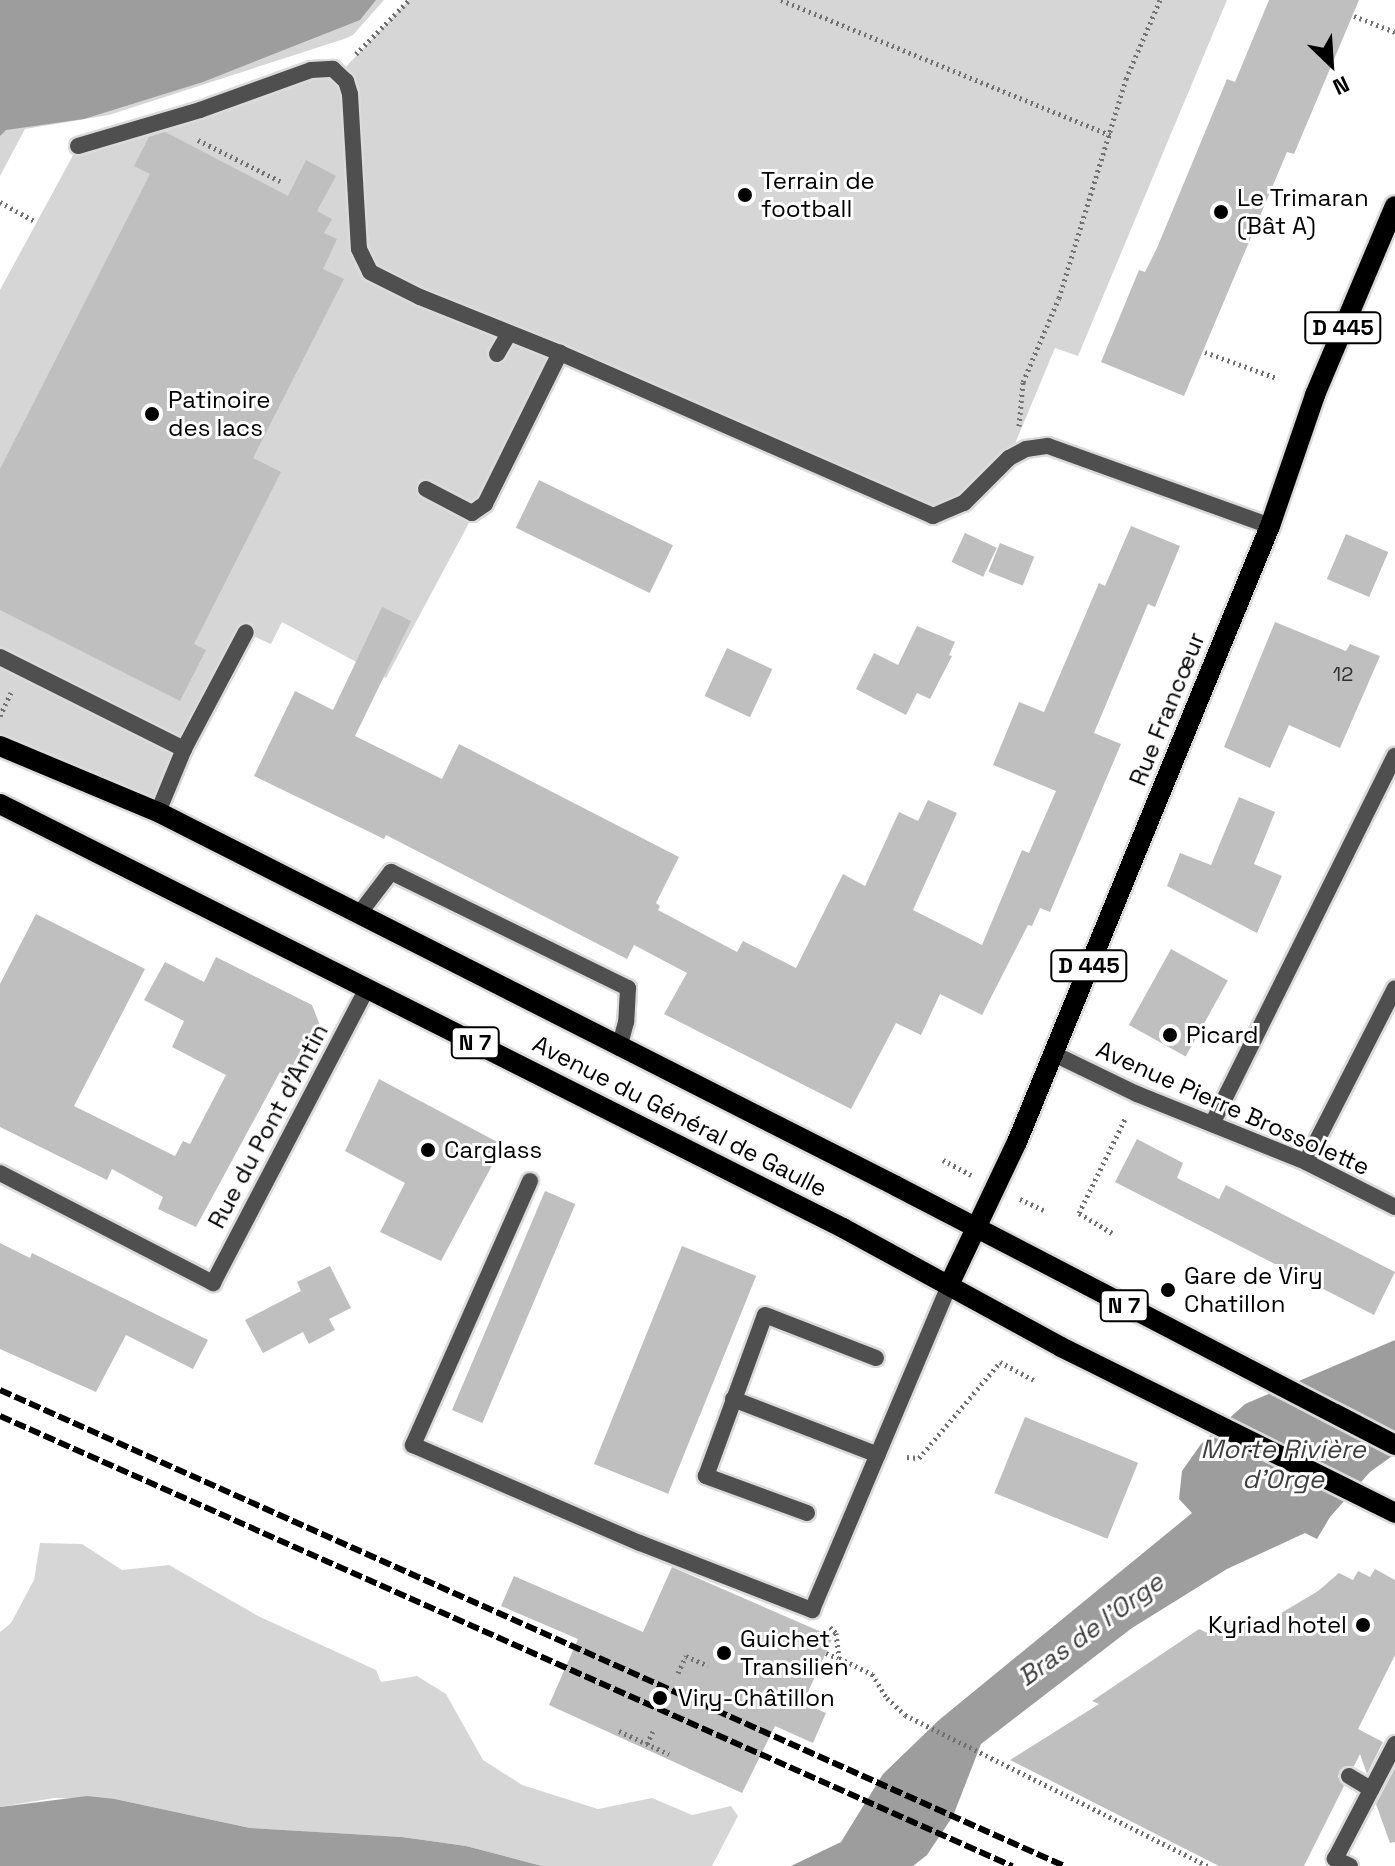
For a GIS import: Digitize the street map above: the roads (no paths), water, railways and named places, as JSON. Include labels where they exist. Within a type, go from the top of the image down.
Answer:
[{"type":"main road","name":"Rue Francœur","points":[[949,1285],[978,1228],[1270,526],[1315,395],[1395,206]]},
{"type":"main road","name":"N 7","points":[[0,746],[158,812]]},
{"type":"main road","name":"Avenue du Général de Gaulle","points":[[0,804],[366,990],[585,1097],[949,1285]]},
{"type":"main road","name":"Avenue du Général de Gaulle","points":[[158,812],[978,1228]]},
{"type":"main road","name":"N 7","points":[[978,1228],[1395,1445]]},
{"type":"main road","name":"N 7","points":[[949,1285],[1218,1426],[1391,1511]]},
{"type":"street","points":[[78,146],[311,70],[333,69],[340,73],[350,94],[356,234],[370,272],[508,335],[560,353],[933,516],[964,503],[1009,458],[1026,449],[1048,446],[1270,526]]},
{"type":"street","points":[[497,354],[508,335]]},
{"type":"street","points":[[426,489],[472,513],[485,504],[560,353]]},
{"type":"street","points":[[158,812],[184,749],[246,632]]},
{"type":"street","points":[[0,657],[184,749]]},
{"type":"street","points":[[1212,1124],[1395,756]]},
{"type":"street","points":[[359,914],[391,872],[628,988],[626,1022],[619,1048]]},
{"type":"street","points":[[1306,1162],[1395,988]]},
{"type":"street","name":"Rue du Pont d'Antin","points":[[0,1173],[213,1283],[366,990]]},
{"type":"street","name":"Avenue Pierre Brossolette","points":[[1052,1053],[1137,1094],[1306,1162],[1395,1207]]},
{"type":"street","points":[[530,1181],[413,1445],[640,1543],[812,1610],[949,1285]]},
{"type":"street","points":[[807,1513],[706,1476],[765,1315],[876,1358]]},
{"type":"street","points":[[733,1399],[878,1455]]},
{"type":"street","points":[[1350,1866],[1335,1859],[1395,1744]]},
{"type":"street","points":[[1349,1776],[1371,1789]]},
{"type":"water","points":[[0,0],[376,0],[360,20],[203,82],[84,119],[6,130],[0,136]]},
{"type":"water","name":"Morte Rivière d'Orge","points":[[1395,1340],[1395,1454],[1370,1472],[1330,1517],[1317,1539],[1305,1533],[1227,1569],[1132,1628],[981,1744],[953,1816],[927,1855],[913,1866],[791,1866],[841,1842],[883,1774],[939,1720],[1192,1513],[1179,1499],[1182,1471],[1201,1444],[1245,1404]]},
{"type":"water","points":[[87,1796],[115,1799],[250,1828],[402,1837],[466,1846],[542,1866],[0,1866],[0,1807]]},
{"type":"railway","points":[[0,1390],[1064,1866]]},
{"type":"railway","points":[[0,1416],[1012,1866]]},
{"type":"place","name":"Terrain de football","points":[[745,195]]},
{"type":"place","name":"Le Trimaran (Bât A)","points":[[1221,212]]},
{"type":"place","name":"Patinoire des lacs","points":[[152,414]]},
{"type":"place","name":"Picard","points":[[1170,1035]]},
{"type":"place","name":"Carglass","points":[[428,1150]]},
{"type":"place","name":"Gare de Viry Chatillon","points":[[1168,1290]]},
{"type":"place","name":"Kyriad hotel","points":[[1363,1625]]},
{"type":"place","name":"Guichet Transilien","points":[[724,1653]]},
{"type":"place","name":"Viry-Châtillon","points":[[660,1698]]},
{"type":"water label","name":"Bras de l'Orge","points":[[1091,1630]]}]
